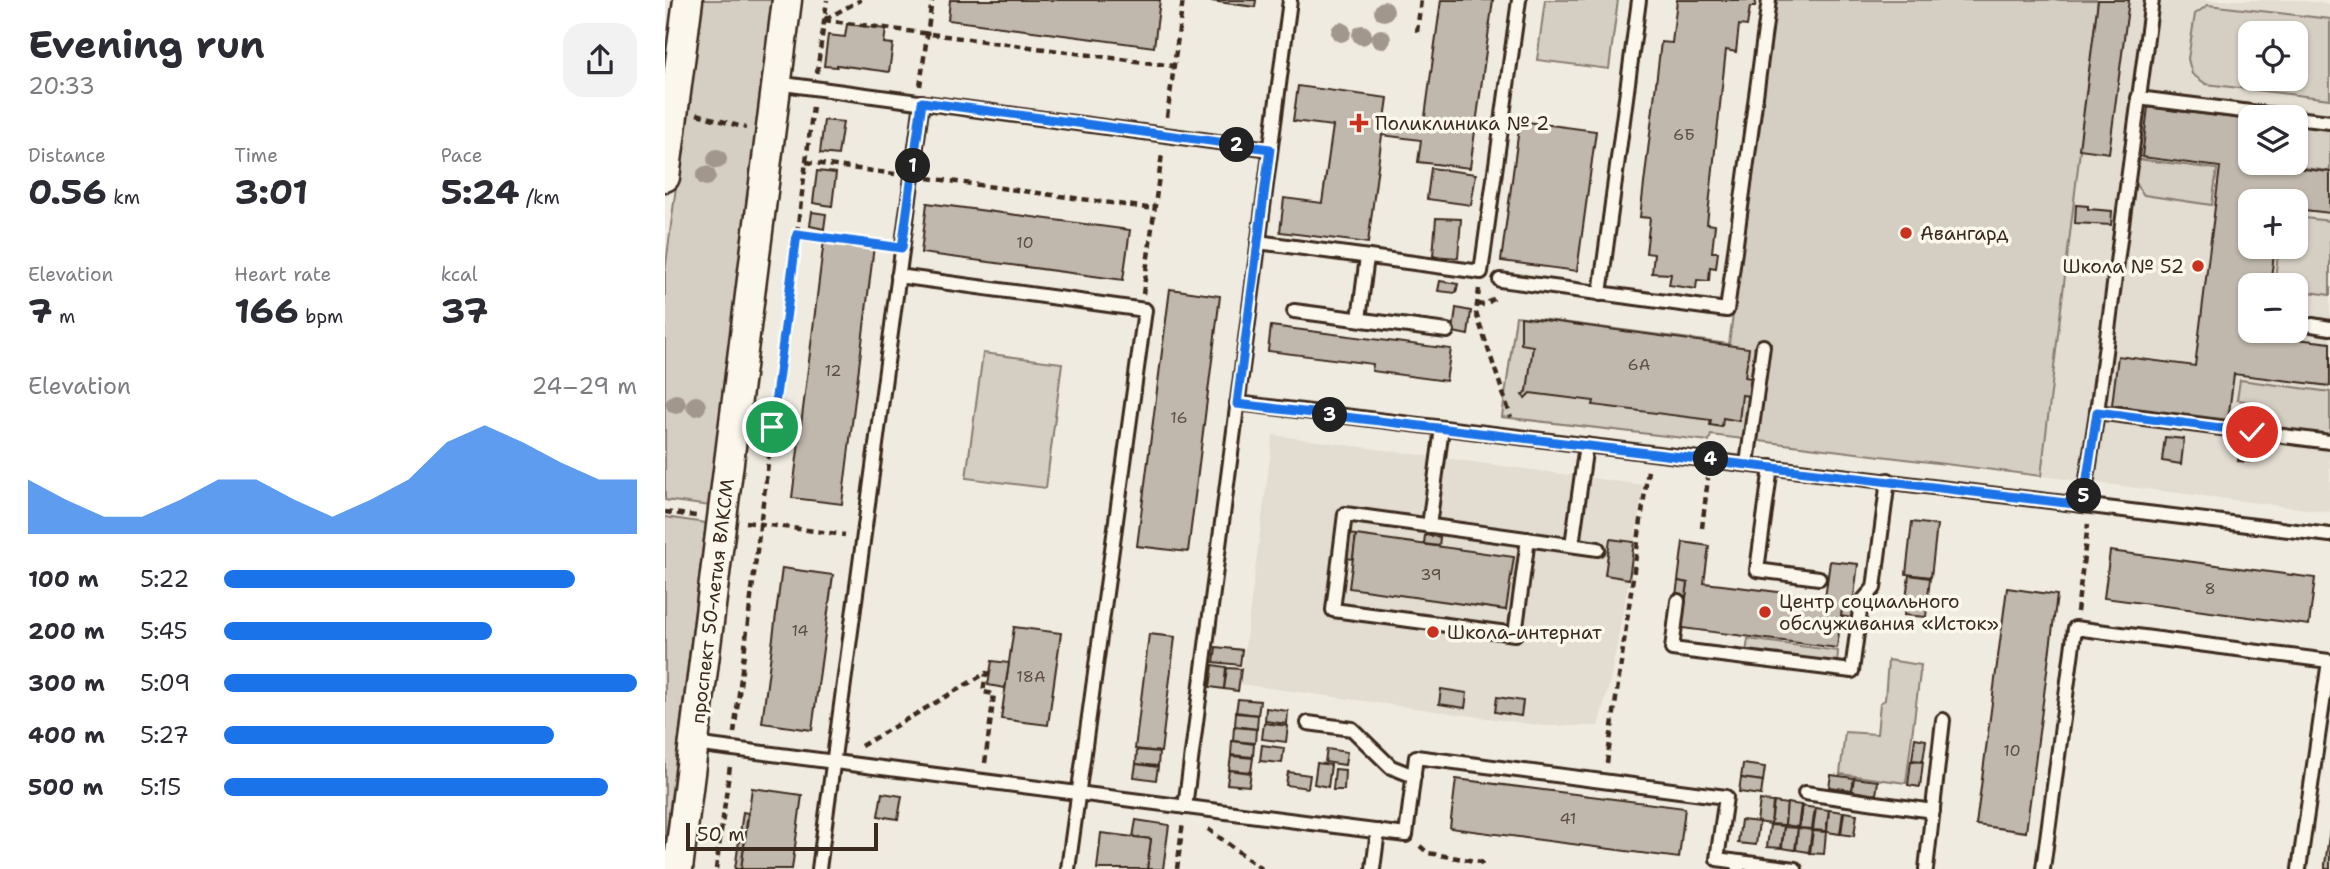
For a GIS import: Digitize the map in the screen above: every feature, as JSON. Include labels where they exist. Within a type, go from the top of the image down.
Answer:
[{"type":"street","points":[[665,177],[674,110],[672,75],[688,0]]},
{"type":"street","name":"проспект 50-летия ВЛКСМ","points":[[678,869],[787,0]]},
{"type":"lane","points":[[1185,809],[1290,0]]},
{"type":"lane","points":[[1258,242],[1481,272],[1519,0]]},
{"type":"lane","points":[[1600,294],[1639,0]]},
{"type":"lane","points":[[1500,280],[1727,310],[1769,0]]},
{"type":"lane","points":[[2087,505],[2152,0]]},
{"type":"lane","points":[[776,83],[1270,149]]},
{"type":"lane","points":[[2138,98],[2238,111]]},
{"type":"lane","points":[[819,869],[920,102]]},
{"type":"lane","points":[[2308,120],[2330,122]]},
{"type":"lane","points":[[1359,319],[1367,257]]},
{"type":"lane","points":[[898,276],[1145,310],[1068,869]]},
{"type":"lane","points":[[1294,311],[1447,331]]},
{"type":"lane","points":[[2312,325],[2330,328]]},
{"type":"lane","points":[[1747,464],[1763,346]]},
{"type":"lane","points":[[1237,404],[2330,535]]},
{"type":"lane","points":[[2097,412],[2330,442]]},
{"type":"lane","points":[[1429,526],[1442,428]]},
{"type":"lane","points":[[1571,545],[1586,445]]},
{"type":"lane","points":[[1771,467],[1757,570],[1819,578]]},
{"type":"lane","points":[[1678,601],[1672,649],[1852,671],[1861,603],[1874,588],[1888,480]]},
{"type":"lane","points":[[1528,539],[1515,634],[1332,610],[1345,514],[1429,526],[1528,539],[1598,549]]},
{"type":"lane","points":[[2043,869],[2075,628],[2329,661],[2299,869]]},
{"type":"lane","points":[[1926,869],[1943,720]]},
{"type":"lane","points":[[1308,723],[1352,729],[1391,766],[1414,776]]},
{"type":"lane","points":[[693,744],[1185,809],[1406,835],[1416,757],[1726,797],[1717,859],[1738,865],[1795,869]]},
{"type":"lane","points":[[1805,793],[1933,811]]},
{"type":"lane","points":[[1373,869],[1378,831]]},
{"type":"path","points":[[716,869],[827,0]]},
{"type":"path","points":[[824,19],[861,0]]},
{"type":"path","points":[[920,102],[932,0]]},
{"type":"path","points":[[1141,309],[1182,0]]},
{"type":"path","points":[[1417,32],[1421,0]]},
{"type":"path","points":[[824,19],[1174,66]]},
{"type":"path","points":[[674,110],[753,130],[809,137]]},
{"type":"path","points":[[806,162],[1155,209]]},
{"type":"path","points":[[797,234],[902,248]]},
{"type":"path","points":[[1476,313],[1511,418],[1509,435]]},
{"type":"path","points":[[1604,781],[1651,453]]},
{"type":"path","points":[[1702,528],[1710,459]]},
{"type":"path","points":[[2075,628],[2087,505]]},
{"type":"path","points":[[722,519],[863,537]]},
{"type":"path","points":[[833,762],[988,673],[983,692],[994,694],[982,781]]},
{"type":"path","points":[[1177,869],[1185,809]]},
{"type":"path","points":[[1185,809],[1262,869]]},
{"type":"path","points":[[1406,835],[1428,853],[1482,862],[1484,869]]},
{"type":"shaded area","points":[[700,0],[774,0],[710,506],[665,500],[665,272]]},
{"type":"shaded area","points":[[1545,0],[1618,0],[1609,69],[1537,60]]},
{"type":"shaded area","name":"Авангард","points":[[1776,0],[2098,0],[2041,476],[1711,435],[1709,441],[1502,417],[1516,316],[1729,344]]},
{"type":"shaded area","name":"Школа № 52","points":[[2098,0],[2296,0],[2330,4],[2330,512],[2041,476]]},
{"type":"shaded area","points":[[2208,5],[2330,19],[2330,99],[2264,91],[2308,91],[2308,21],[2238,21],[2238,88],[2206,84],[2192,74],[2188,59],[2195,14]]},
{"type":"shaded area","points":[[2308,126],[2330,129],[2330,171],[2308,168]]},
{"type":"shaded area","points":[[2137,159],[2217,169],[2212,205],[2144,195],[2135,184]]},
{"type":"shaded area","points":[[2308,218],[2330,221],[2330,295],[2308,292],[2308,273],[2276,273],[2277,259],[2308,259]]},
{"type":"shaded area","points":[[983,353],[1062,363],[1046,488],[966,478]]},
{"type":"shaded area","points":[[2240,380],[2330,392],[2330,437],[2251,427],[2254,402],[2237,400]]},
{"type":"shaded area","name":"Школа-интернат","points":[[1273,435],[1643,485],[1629,580],[1609,686],[1598,726],[1544,726],[1240,684]]},
{"type":"shaded area","points":[[665,517],[706,523],[666,838],[665,838]]},
{"type":"shaded area","points":[[1748,639],[1838,651],[1837,664],[1746,653]]},
{"type":"shaded area","points":[[1888,660],[1921,665],[1906,783],[1840,774],[1845,732],[1877,734],[1880,703],[1885,700]]},
{"type":"building","points":[[950,0],[1160,0],[1154,47],[948,20]]},
{"type":"building","points":[[1204,0],[1256,0],[1255,7]]},
{"type":"building","name":"Поликлиника № 2","points":[[1441,0],[1493,0],[1470,168],[1418,162],[1421,140],[1382,135],[1368,243],[1280,232],[1284,198],[1322,203],[1333,126],[1293,121],[1298,86],[1388,98],[1385,119],[1424,124]]},
{"type":"building","points":[[1677,0],[1756,0],[1755,7],[1750,7],[1747,26],[1739,25],[1736,52],[1726,50],[1707,224],[1715,225],[1712,252],[1718,252],[1716,268],[1710,267],[1709,281],[1697,280],[1696,289],[1669,285],[1671,274],[1652,273],[1654,254],[1646,253],[1650,218],[1640,217],[1661,42],[1672,43]]},
{"type":"building","points":[[2098,0],[2129,0],[2109,153],[2079,149]]},
{"type":"building","points":[[847,24],[886,29],[884,43],[893,44],[889,72],[837,65],[824,66],[828,35],[845,37]]},
{"type":"building","points":[[2148,107],[2238,118],[2238,175],[2308,175],[2308,169],[2330,172],[2330,213],[2308,210],[2308,189],[2238,189],[2238,259],[2273,259],[2272,273],[2238,273],[2238,343],[2308,343],[2308,340],[2330,343],[2330,386],[2234,374],[2228,420],[2112,405],[2118,356],[2195,366],[2220,167],[2142,157]]},
{"type":"building","points":[[824,120],[843,122],[838,155],[820,153]]},
{"type":"building","points":[[1520,121],[1596,131],[1577,271],[1501,261]]},
{"type":"building","points":[[1431,168],[1476,174],[1471,205],[1427,199]]},
{"type":"building","points":[[817,171],[836,173],[832,206],[813,203]]},
{"type":"building","points":[[927,203],[1130,230],[1123,280],[921,253]]},
{"type":"building","points":[[2076,205],[2112,211],[2111,225],[2075,223]]},
{"type":"building","points":[[812,212],[826,214],[824,229],[810,226]]},
{"type":"building","points":[[1436,218],[1461,219],[1458,258],[1433,256]]},
{"type":"building","points":[[824,240],[874,246],[842,504],[792,498]]},
{"type":"building","points":[[1440,281],[1458,284],[1456,293],[1438,291]]},
{"type":"building","points":[[1170,289],[1220,296],[1188,552],[1137,546]]},
{"type":"building","points":[[1456,308],[1471,311],[1468,335],[1453,332]]},
{"type":"building","points":[[1521,317],[1749,348],[1745,377],[1751,378],[1749,396],[1742,395],[1739,421],[1723,418],[1722,427],[1710,425],[1711,420],[1593,405],[1594,401],[1530,393],[1525,398],[1522,395],[1527,391],[1533,346],[1521,344]]},
{"type":"building","points":[[1271,326],[1451,349],[1446,381],[1372,371],[1373,364],[1268,351]]},
{"type":"building","points":[[2165,437],[2184,439],[2181,464],[2162,461]]},
{"type":"building","points":[[2241,443],[2253,445],[2250,462],[2238,461]]},
{"type":"building","points":[[1912,522],[1937,525],[1931,577],[1906,574]]},
{"type":"building","points":[[1348,534],[1356,535],[1353,559],[1345,558]]},
{"type":"building","points":[[1356,535],[1514,557],[1506,610],[1349,588]]},
{"type":"building","points":[[1425,535],[1440,537],[1439,546],[1424,544]]},
{"type":"building","points":[[1610,539],[1634,542],[1629,579],[1605,575]]},
{"type":"building","points":[[1683,542],[1709,546],[1704,583],[1825,598],[1830,561],[1858,564],[1853,604],[1843,603],[1837,648],[1682,628],[1688,583],[1678,581]]},
{"type":"building","points":[[2110,551],[2315,578],[2309,625],[2104,598]]},
{"type":"building","points":[[782,568],[833,575],[812,730],[762,723]]},
{"type":"building","points":[[1909,575],[1930,578],[1926,617],[1904,615]]},
{"type":"building","points":[[1678,581],[1688,583],[1686,596],[1676,595]]},
{"type":"building","points":[[2007,588],[2057,595],[2026,832],[1976,825]]},
{"type":"building","points":[[1843,603],[1853,604],[1851,618],[1841,616]]},
{"type":"building","points":[[1014,627],[1061,633],[1048,725],[1001,719]]},
{"type":"building","points":[[1149,634],[1175,637],[1161,752],[1135,749]]},
{"type":"building","points":[[1216,647],[1242,650],[1240,665],[1214,662]]},
{"type":"building","points":[[992,661],[1009,663],[1005,688],[988,685]]},
{"type":"building","points":[[1213,665],[1226,667],[1224,689],[1210,687]]},
{"type":"building","points":[[1227,668],[1241,669],[1238,691],[1224,689]]},
{"type":"building","points":[[1441,689],[1467,693],[1465,708],[1439,704]]},
{"type":"building","points":[[1497,697],[1523,701],[1521,716],[1495,712]]},
{"type":"building","points":[[1238,699],[1260,701],[1258,715],[1236,712]]},
{"type":"building","points":[[1266,708],[1288,711],[1287,724],[1265,721]]},
{"type":"building","points":[[1236,713],[1258,715],[1257,729],[1235,726]]},
{"type":"building","points":[[1264,723],[1288,726],[1286,742],[1262,739]]},
{"type":"building","points":[[1234,727],[1256,729],[1255,743],[1233,741]]},
{"type":"building","points":[[1915,738],[1926,740],[1923,761],[1912,760]]},
{"type":"building","points":[[1232,741],[1254,744],[1253,757],[1231,755]]},
{"type":"building","points":[[1262,745],[1284,748],[1282,763],[1260,761]]},
{"type":"building","points":[[1327,749],[1347,752],[1345,765],[1325,762]]},
{"type":"building","points":[[1137,750],[1159,752],[1158,766],[1136,764]]},
{"type":"building","points":[[1231,756],[1253,758],[1251,772],[1229,770]]},
{"type":"building","points":[[1911,761],[1923,762],[1920,787],[1908,785]]},
{"type":"building","points":[[1317,763],[1331,765],[1328,787],[1314,784]]},
{"type":"building","points":[[1136,764],[1158,767],[1156,780],[1134,777]]},
{"type":"building","points":[[1743,764],[1765,767],[1763,781],[1741,778]]},
{"type":"building","points":[[1335,769],[1345,770],[1344,790],[1333,790]]},
{"type":"building","points":[[1229,770],[1251,773],[1249,786],[1227,784]]},
{"type":"building","points":[[1288,772],[1310,775],[1308,788],[1286,785]]},
{"type":"building","points":[[1831,775],[1854,778],[1852,790],[1829,787]]},
{"type":"building","points":[[1741,778],[1763,781],[1761,795],[1739,792]]},
{"type":"building","points":[[1854,778],[1878,781],[1876,795],[1852,791]]},
{"type":"building","points":[[1456,779],[1685,808],[1679,858],[1450,828]]},
{"type":"building","points":[[752,788],[802,795],[792,869],[741,869]]},
{"type":"building","points":[[882,793],[902,796],[898,819],[878,816]]},
{"type":"building","points":[[1760,800],[1773,802],[1771,824],[1757,822]]},
{"type":"building","points":[[1774,802],[1787,804],[1785,825],[1771,824]]},
{"type":"building","points":[[1787,803],[1801,805],[1798,827],[1785,825]]},
{"type":"building","points":[[1802,806],[1815,808],[1812,829],[1799,828]]},
{"type":"building","points":[[1816,808],[1829,810],[1826,831],[1813,830]]},
{"type":"building","points":[[1829,810],[1843,812],[1840,834],[1827,832]]},
{"type":"building","points":[[743,812],[748,813],[741,869],[735,869]]},
{"type":"building","points":[[1844,812],[1857,814],[1854,836],[1841,834]]},
{"type":"building","points":[[1136,820],[1169,825],[1163,869],[1147,869],[1151,839],[1133,837]]},
{"type":"building","points":[[1741,820],[1759,822],[1756,845],[1738,843]]},
{"type":"building","points":[[1770,825],[1784,826],[1781,848],[1767,847]]},
{"type":"building","points":[[1784,827],[1798,828],[1795,850],[1782,848]]},
{"type":"building","points":[[1798,828],[1812,830],[1809,852],[1796,850]]},
{"type":"building","points":[[2330,829],[2330,869],[2325,869],[2325,864]]},
{"type":"building","points":[[1813,831],[1826,832],[1824,854],[1810,853]]},
{"type":"building","points":[[1101,833],[1151,839],[1147,869],[1097,869]]},
{"type":"place","name":"Поликлиника № 2","points":[[1359,123]]},
{"type":"place","name":"Авангард","points":[[1906,233]]},
{"type":"place","name":"Школа № 52","points":[[2198,266]]},
{"type":"place","name":"Центр социального обслуживания «Исток»","points":[[1765,612]]},
{"type":"place","name":"Школа-интернат","points":[[1433,632]]},
{"type":"route","points":[[772,427],[797,234],[902,248],[922,102],[1270,149],[1237,404],[2083,505],[2097,412],[2252,432]]}]
